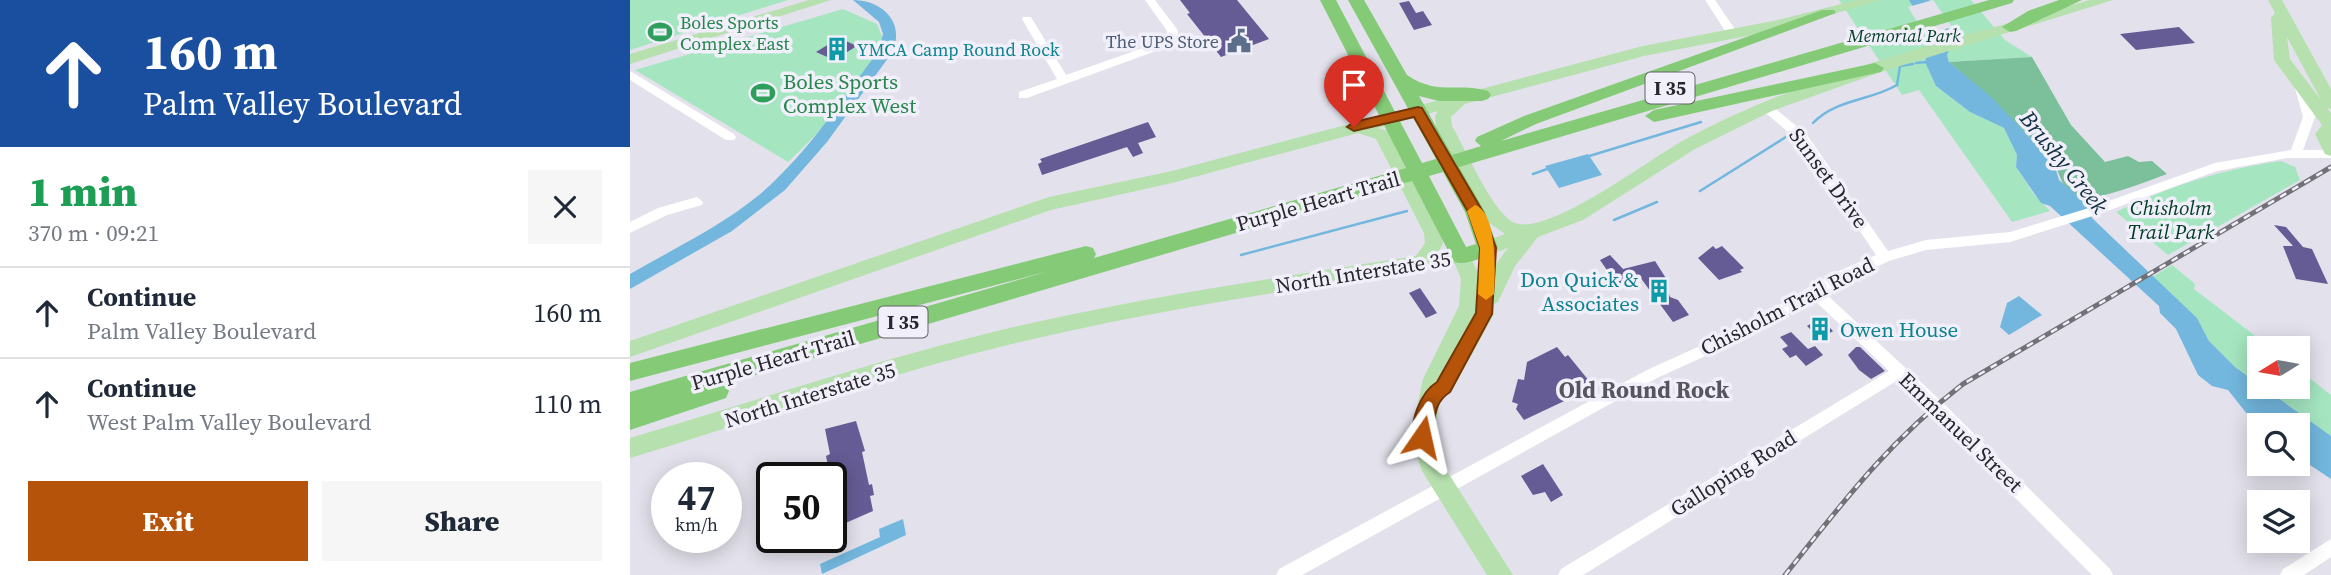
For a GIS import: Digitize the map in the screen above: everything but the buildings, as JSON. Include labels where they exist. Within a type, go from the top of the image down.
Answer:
[{"type":"highway","points":[[1328,0],[1461,256]]},
{"type":"highway","name":"Purple Heart Trail","points":[[630,402],[1176,242],[1373,179],[1859,37],[1971,0]]},
{"type":"highway","points":[[2010,27],[2034,14],[2074,0]]},
{"type":"highway","points":[[1357,2],[1475,212],[1488,248]]},
{"type":"highway","name":"Purple Heart Trail","points":[[1859,37],[1999,2]]},
{"type":"highway","points":[[1485,146],[1530,120],[1832,12]]},
{"type":"highway","points":[[1485,146],[1541,143],[1878,67]]},
{"type":"highway","points":[[1399,78],[1414,89],[1430,94],[1482,95]]},
{"type":"highway","name":"Purple Heart Trail","points":[[630,387],[1086,254],[1373,179]]},
{"type":"highway","points":[[630,420],[849,347],[1013,299],[1176,242]]},
{"type":"highway","name":"North Interstate 35","points":[[1461,256],[1488,248]]},
{"type":"highway","points":[[630,372],[764,340],[940,289],[1086,254]]},
{"type":"main road","points":[[630,59],[823,0]]},
{"type":"main road","points":[[630,349],[1036,208],[1172,177],[1643,51],[1733,35],[1874,0]]},
{"type":"main road","name":"North Interstate 35","points":[[1488,248],[1577,215],[1689,145],[1766,107],[1878,67],[2106,0]]},
{"type":"main road","points":[[2282,5],[2323,72],[2331,104]]},
{"type":"main road","points":[[2282,5],[2278,18],[2279,54],[2329,139]]},
{"type":"main road","points":[[1459,101],[1442,120],[1494,218],[1510,229],[1532,232]]},
{"type":"main road","points":[[1354,127],[1371,129],[1382,135],[1433,233],[1434,244],[1421,263]]},
{"type":"main road","points":[[1501,575],[1430,464],[1422,437],[1424,420],[1433,394],[1443,387],[1477,310],[1507,262],[1532,232]]},
{"type":"main road","points":[[1477,310],[1488,248]]},
{"type":"main road","points":[[1461,256],[1471,279],[1477,310]]},
{"type":"main road","name":"North Interstate 35","points":[[630,448],[976,345],[1048,327],[1175,302],[1461,256]]},
{"type":"street","points":[[1023,95],[1171,42],[1173,31],[1150,0]]},
{"type":"street","points":[[1710,0],[1733,35]]},
{"type":"street","points":[[1027,19],[1064,81]]},
{"type":"street","points":[[630,75],[730,137]]},
{"type":"street","points":[[2301,88],[2309,117],[2295,152],[2331,164]]},
{"type":"street","name":"Sunset Drive","points":[[1766,107],[1803,138],[1885,257]]},
{"type":"street","name":"Chisholm Trail Road","points":[[1285,575],[1652,374],[1749,330],[1844,274],[1885,257],[1926,245],[1994,241],[2094,211],[2200,171],[2295,152],[2329,139]]},
{"type":"street","points":[[630,228],[663,211],[697,202]]},
{"type":"street","name":"Emmanuel Street","points":[[1815,292],[2104,575]]},
{"type":"street","name":"Galloping Road","points":[[1567,575],[1899,372]]},
{"type":"street","points":[[2289,575],[2331,547]]},
{"type":"green space","name":"Boles Sports Complex East","points":[[630,0],[788,0],[630,50]]},
{"type":"green space","name":"Memorial Park","points":[[1839,0],[1971,0],[2005,40],[2032,57],[1949,62],[1948,56],[1936,86],[1970,112],[2004,128],[2017,155],[2016,167],[2033,193],[2050,211],[2012,222],[1919,90],[1902,95]]},
{"type":"green space","name":"Boles Sports Complex West","points":[[843,9],[877,24],[886,46],[841,107],[788,162],[635,70]]},
{"type":"green space","points":[[2032,57],[2071,125],[2105,162],[2128,156],[2139,162],[2152,161],[2167,174],[2096,197],[2078,197],[2072,194],[2064,185],[2051,159],[1949,62]]},
{"type":"green space","name":"Chisholm Trail Park","points":[[2281,161],[2295,167],[2300,180],[2168,255],[2116,212],[2197,180]]},
{"type":"green space","points":[[2172,265],[2195,284],[2194,289],[2255,336],[2247,336],[2247,376],[2209,341],[2197,318],[2152,277]]},
{"type":"green space","points":[[2310,378],[2331,395],[2331,436],[2310,421],[2310,413],[2299,413],[2280,399],[2310,399]]},
{"type":"water","points":[[1909,0],[1929,0],[1954,38],[1947,55],[1949,62],[1991,97],[2054,163],[2059,180],[2088,204],[2092,218],[2197,318],[2209,341],[2247,376],[2247,399],[2280,399],[2299,413],[2247,414],[2228,390],[2212,386],[2198,375],[2176,329],[2160,313],[2159,306],[2050,206],[2041,203],[2016,167],[2017,155],[2004,128],[1970,112],[1936,86],[1925,62],[1932,39]]},
{"type":"water","points":[[1588,154],[1602,175],[1559,188],[1545,166]]},
{"type":"water","points":[[2019,296],[2042,315],[2009,335],[2000,327],[2007,303]]},
{"type":"water","points":[[2310,421],[2331,436],[2331,479],[2310,465]]},
{"type":"water","points":[[903,519],[906,535],[822,574],[820,564],[880,537],[879,529]]},
{"type":"pier","points":[[1933,0],[1952,27],[1925,35],[1908,7]]},
{"type":"waterway","points":[[630,282],[745,214],[779,186],[808,155],[886,51],[889,27],[881,15],[860,0]]},
{"type":"waterway","points":[[1916,63],[1927,62]]},
{"type":"waterway","points":[[1813,123],[1832,109],[1897,85],[1900,66],[1913,64]]},
{"type":"waterway","points":[[1586,157],[1701,122]]},
{"type":"waterway","points":[[1700,191],[1789,135]]},
{"type":"waterway","points":[[1533,174],[1550,168]]},
{"type":"waterway","points":[[1614,220],[1657,202]]},
{"type":"waterway","points":[[1241,255],[1407,211]]},
{"type":"railway","points":[[1785,575],[1889,451],[1963,384],[2331,167]]},
{"type":"slow traffic","points":[[1475,211],[1488,248],[1486,294]]},
{"type":"place","name":"Boles Sports Complex East","points":[[660,32]]},
{"type":"place","name":"The UPS Store","points":[[1239,41]]},
{"type":"place","name":"YMCA Camp Round Rock","points":[[837,49]]},
{"type":"place","name":"Boles Sports Complex West","points":[[763,93]]},
{"type":"place","name":"Don Quick & Associates","points":[[1659,291]]},
{"type":"place","name":"Owen House","points":[[1820,329]]},
{"type":"district","name":"Old Round Rock","points":[[1644,390]]},
{"type":"route","points":[[1354,127],[1418,111],[1475,212],[1488,248],[1484,314],[1443,387],[1433,394],[1424,420],[1422,437]]},
{"type":"water label","name":"Brushy Creek","points":[[2064,162]]}]
